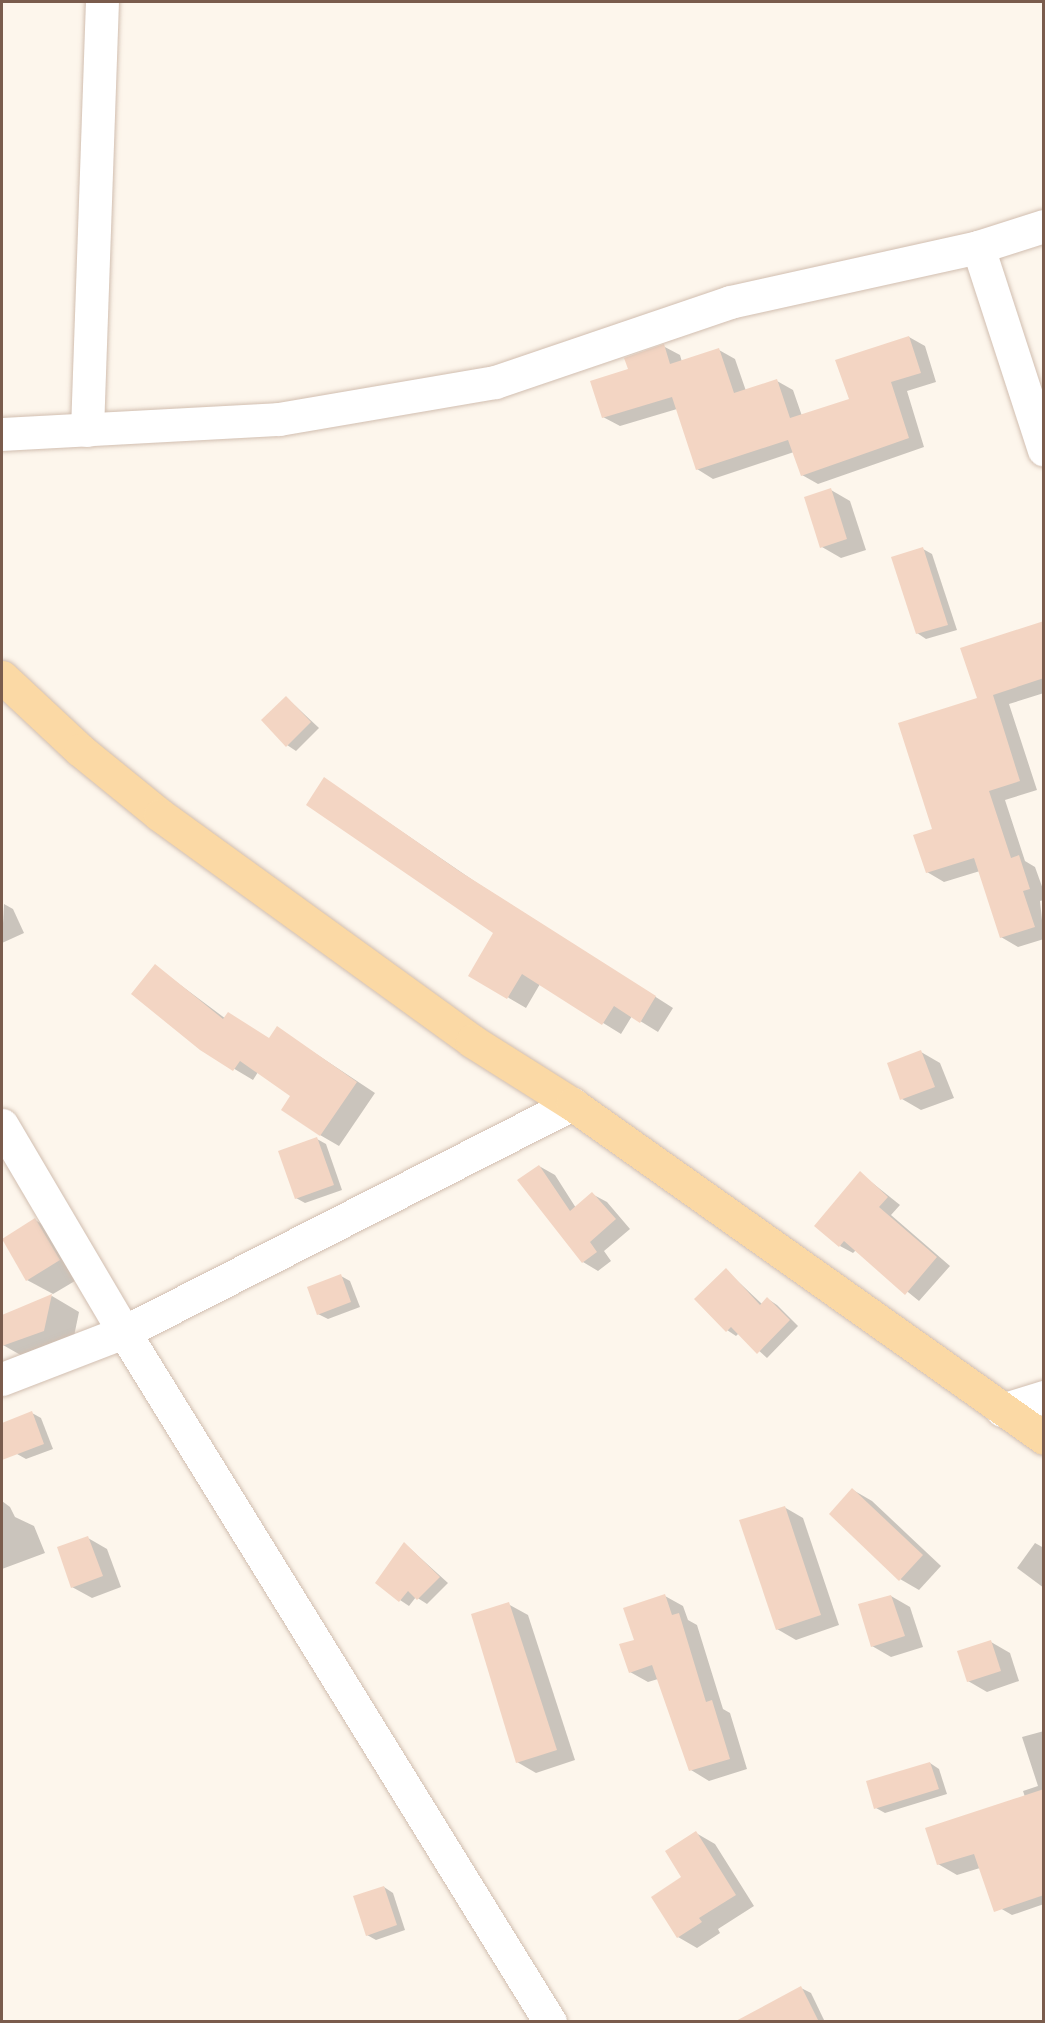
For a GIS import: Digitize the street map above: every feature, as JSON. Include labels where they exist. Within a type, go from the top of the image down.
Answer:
[{"type":"main road","points":[[2,677],[80,750],[160,815],[472,1041],[572,1104],[1044,1438]]},
{"type":"street","points":[[87,430],[102,2]]},
{"type":"street","points":[[2,434],[279,419],[495,381],[730,302],[978,247],[1044,226]]},
{"type":"street","points":[[978,247],[1044,450]]},
{"type":"street","points":[[2,1379],[124,1332],[572,1104]]},
{"type":"street","points":[[2,1125],[124,1332],[550,2022]]},
{"type":"street","points":[[1002,1410],[1044,1397]]},
{"type":"building","points":[[909,336],[921,373],[891,382],[909,438],[801,476],[788,440],[696,470],[672,397],[602,418],[590,381],[628,369],[624,358],[664,344],[670,364],[719,348],[734,393],[777,379],[790,418],[849,399],[835,360]]},
{"type":"building","points":[[831,488],[847,539],[820,548],[804,497]]},
{"type":"building","points":[[923,547],[948,625],[916,634],[891,557]]},
{"type":"building","points":[[1044,621],[1044,678],[993,695],[1020,781],[989,791],[1011,858],[1019,855],[1030,889],[1023,891],[1035,927],[1000,938],[974,858],[926,873],[913,835],[932,829],[898,723],[977,698],[960,648]]},
{"type":"building","points":[[286,696],[311,722],[286,747],[261,720]]},
{"type":"building","points":[[324,777],[459,871],[656,996],[640,1023],[614,1006],[602,1025],[522,974],[507,999],[468,976],[493,933],[306,805]]},
{"type":"building","points":[[155,964],[223,1019],[228,1012],[269,1038],[277,1026],[357,1082],[320,1136],[281,1110],[290,1096],[240,1061],[233,1071],[200,1050],[131,994]]},
{"type":"building","points":[[921,1050],[935,1087],[900,1100],[887,1063]]},
{"type":"building","points":[[317,1137],[334,1185],[295,1199],[278,1151]]},
{"type":"building","points":[[539,1165],[570,1211],[592,1192],[616,1219],[590,1242],[597,1252],[582,1263],[517,1180]]},
{"type":"building","points":[[860,1171],[888,1197],[879,1207],[937,1257],[905,1295],[844,1241],[839,1247],[814,1226]]},
{"type":"building","points":[[35,1218],[60,1260],[26,1281],[2,1239]]},
{"type":"building","points":[[726,1268],[760,1305],[767,1297],[790,1320],[757,1354],[731,1327],[726,1332],[694,1299]]},
{"type":"building","points":[[341,1274],[351,1302],[317,1315],[307,1287]]},
{"type":"building","points":[[52,1294],[44,1331],[2,1346],[2,1315]]},
{"type":"building","points":[[32,1411],[44,1444],[2,1460],[2,1423]]},
{"type":"building","points":[[852,1488],[923,1555],[899,1581],[829,1514]]},
{"type":"building","points":[[785,1506],[821,1615],[776,1630],[739,1520]]},
{"type":"building","points":[[88,1536],[103,1576],[71,1588],[57,1547]]},
{"type":"building","points":[[404,1542],[440,1577],[417,1600],[408,1591],[399,1602],[375,1583]]},
{"type":"building","points":[[665,1594],[672,1615],[679,1613],[706,1702],[712,1700],[730,1759],[689,1771],[652,1665],[629,1673],[619,1644],[634,1640],[623,1608]]},
{"type":"building","points":[[891,1595],[905,1636],[871,1647],[858,1604]]},
{"type":"building","points":[[509,1602],[557,1750],[516,1763],[471,1614]]},
{"type":"building","points":[[991,1640],[1001,1671],[967,1682],[957,1651]]},
{"type":"building","points":[[930,1762],[939,1789],[874,1809],[866,1781]]},
{"type":"building","points":[[1044,1789],[1044,1895],[994,1912],[974,1854],[937,1865],[925,1828]]},
{"type":"building","points":[[696,1831],[736,1895],[699,1918],[702,1922],[677,1938],[651,1897],[681,1877],[665,1851]]},
{"type":"building","points":[[384,1886],[397,1925],[366,1936],[353,1896]]},
{"type":"building","points":[[801,1986],[819,2022],[734,2022]]}]
